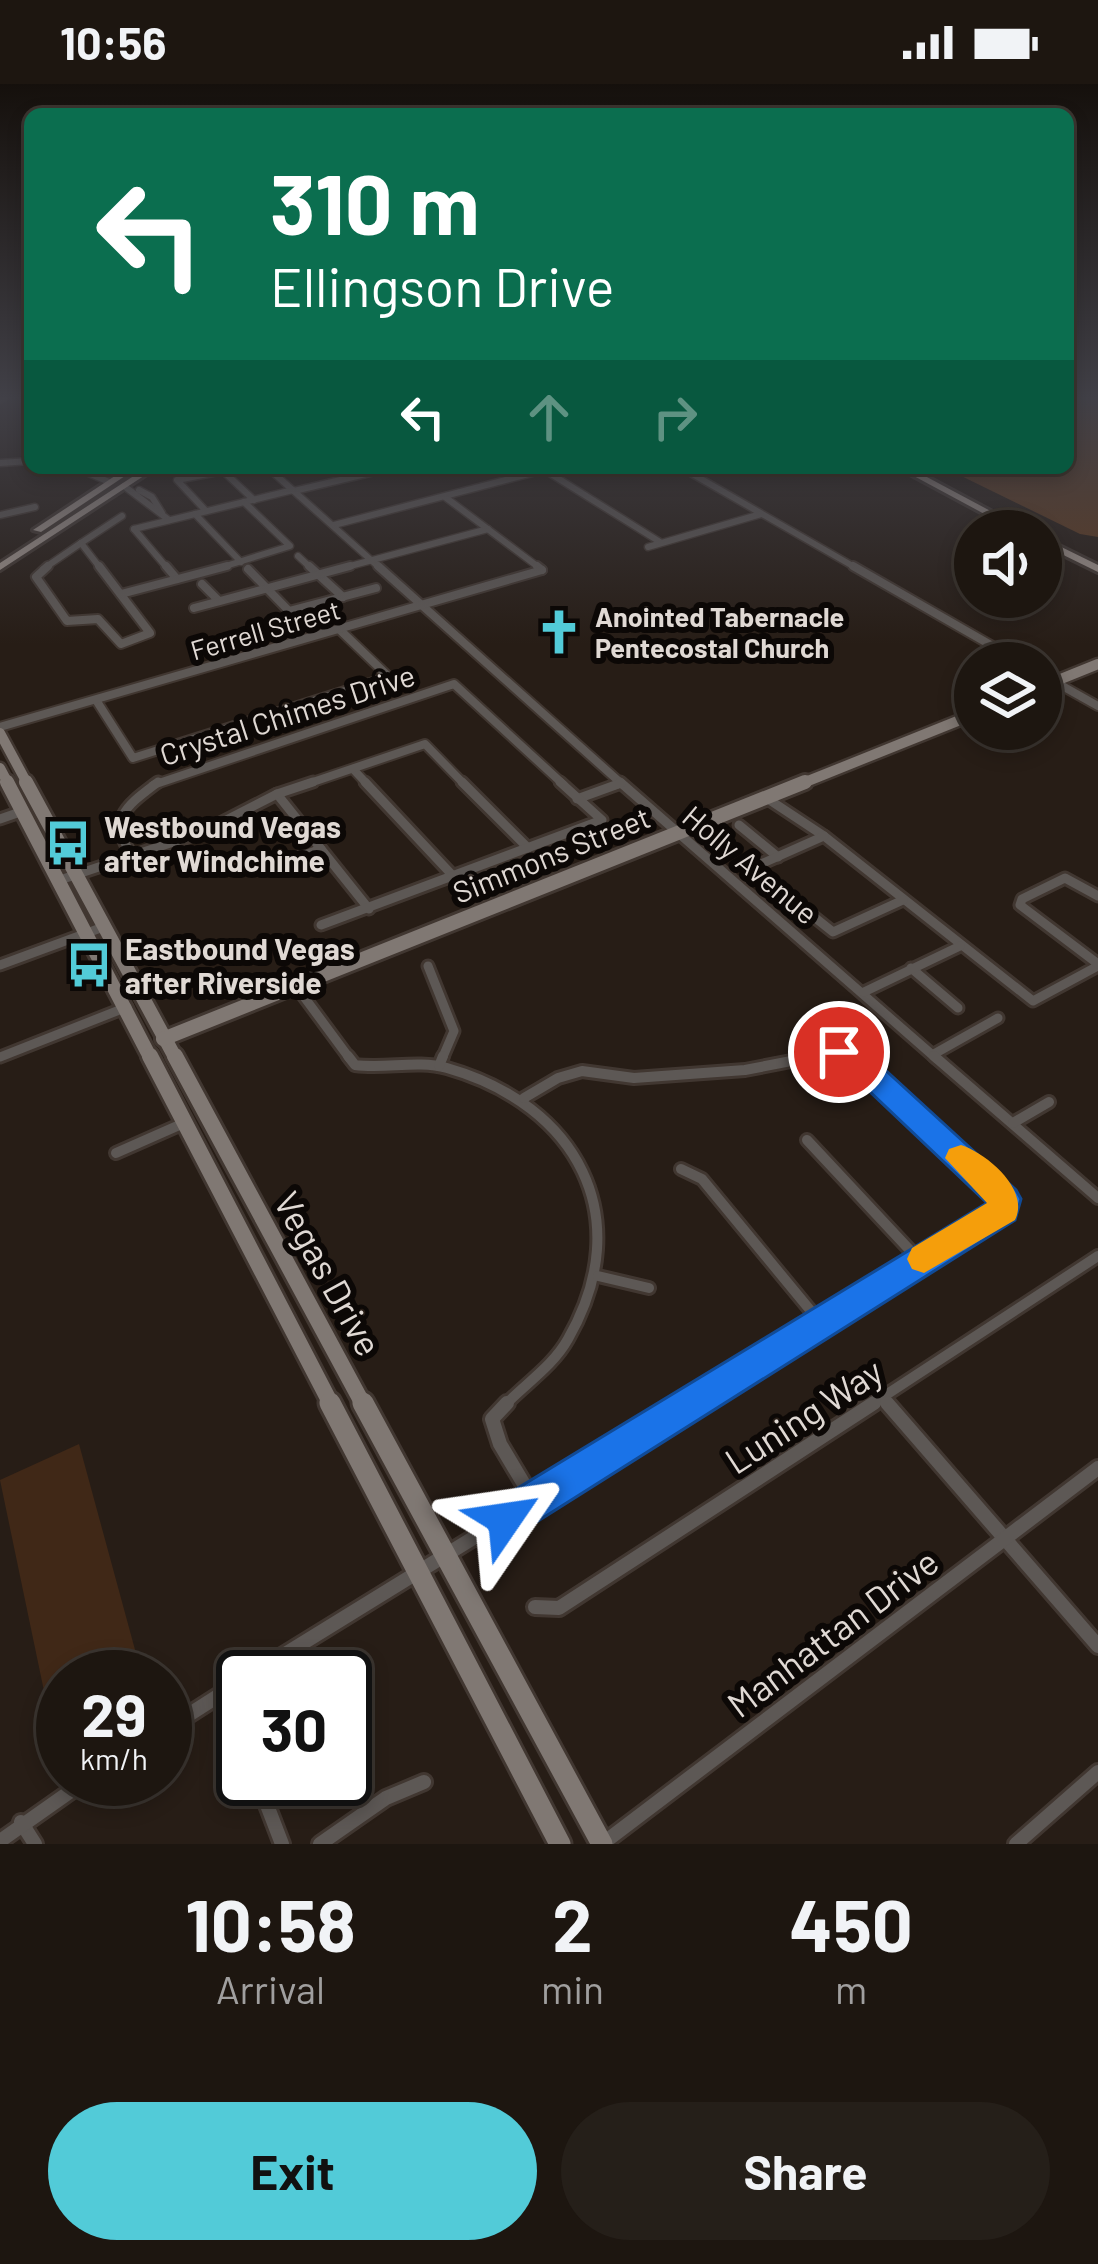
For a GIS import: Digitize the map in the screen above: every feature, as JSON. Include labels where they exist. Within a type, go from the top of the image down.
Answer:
[{"type":"main road","points":[[0,554],[114,479]]},
{"type":"main road","points":[[124,479],[126,487]]},
{"type":"main road","points":[[0,567],[108,503],[137,479]]},
{"type":"main road","points":[[924,479],[983,510]]},
{"type":"main road","points":[[108,503],[114,487],[109,482]]},
{"type":"main road","points":[[1062,551],[1098,569]]},
{"type":"main road","points":[[1062,679],[1098,664]]},
{"type":"main road","name":"Simmons Street","points":[[148,1045],[954,722]]},
{"type":"main road","name":"Vegas Drive","points":[[0,730],[4,762],[23,812],[560,1844]]},
{"type":"main road","name":"Vegas Drive","points":[[4,762],[40,806],[78,874],[602,1844]]},
{"type":"main road","points":[[272,1294],[296,1281]]},
{"type":"street","points":[[102,479],[109,482]]},
{"type":"street","points":[[181,479],[177,480],[206,511]]},
{"type":"street","points":[[229,479],[254,500]]},
{"type":"street","name":"Holly Avenue","points":[[281,479],[676,833],[1098,1198]]},
{"type":"street","points":[[134,529],[341,479]]},
{"type":"street","points":[[334,525],[508,479]]},
{"type":"street","points":[[559,479],[660,542]]},
{"type":"street","points":[[701,479],[985,642]]},
{"type":"street","points":[[126,487],[169,520]]},
{"type":"street","points":[[445,497],[488,530]]},
{"type":"street","points":[[121,594],[245,566],[290,548],[244,502]]},
{"type":"street","points":[[108,503],[177,579]]},
{"type":"street","points":[[0,515],[35,507]]},
{"type":"street","points":[[195,514],[289,611],[376,588]]},
{"type":"street","points":[[648,548],[761,514]]},
{"type":"street","points":[[81,543],[150,636],[121,644],[98,619],[71,623],[36,574],[81,543],[122,516]]},
{"type":"street","points":[[194,608],[488,530]]},
{"type":"street","name":"Ferrell Street","points":[[0,730],[542,570],[488,530]]},
{"type":"street","points":[[298,556],[343,597]]},
{"type":"street","points":[[202,584],[219,601]]},
{"type":"street","points":[[96,700],[133,758],[389,677],[340,629]]},
{"type":"street","name":"Crystal Chimes Drive","points":[[132,856],[117,827],[155,783],[454,684],[577,799]]},
{"type":"street","points":[[1062,686],[1098,706]]},
{"type":"street","points":[[60,880],[203,832],[277,794],[425,744],[528,848]]},
{"type":"street","points":[[352,769],[454,877]]},
{"type":"street","points":[[321,925],[602,820],[577,799],[621,783]]},
{"type":"street","points":[[277,794],[369,909]]},
{"type":"street","points":[[765,797],[824,836],[1033,1001],[1098,965],[1023,910],[1021,902],[1072,878],[1098,896]]},
{"type":"street","points":[[0,819],[40,806]]},
{"type":"street","points":[[739,825],[778,857]]},
{"type":"street","points":[[824,836],[758,869],[833,932],[904,900]]},
{"type":"street","points":[[270,868],[321,849]]},
{"type":"street","points":[[0,965],[106,926]]},
{"type":"street","points":[[864,992],[960,946]]},
{"type":"street","points":[[428,966],[431,985],[452,1017],[454,1031],[440,1066]]},
{"type":"street","points":[[911,968],[958,1008]]},
{"type":"street","points":[[1086,972],[1098,982]]},
{"type":"street","points":[[296,986],[355,1065],[440,1066],[524,1098],[554,1125],[588,1179],[601,1239],[598,1276],[586,1310],[565,1346],[492,1419],[500,1444],[534,1501]]},
{"type":"street","points":[[0,1057],[127,1007]]},
{"type":"street","points":[[934,1054],[998,1018]]},
{"type":"street","points":[[291,1650],[1004,1210],[1004,1199],[860,1064],[839,1052],[701,1073],[634,1078],[582,1072],[558,1078],[524,1098]]},
{"type":"street","points":[[1013,1123],[1049,1102]]},
{"type":"street","points":[[116,1153],[184,1123]]},
{"type":"street","points":[[806,1140],[920,1261]]},
{"type":"street","points":[[681,1169],[702,1180],[820,1322]]},
{"type":"street","name":"Luning Way","points":[[535,1607],[560,1609],[1098,1256]]},
{"type":"street","points":[[598,1276],[649,1288]]},
{"type":"street","points":[[884,1399],[1098,1646]]},
{"type":"street","name":"Manhattan Drive","points":[[602,1844],[1098,1468]]},
{"type":"street","points":[[1016,1844],[1098,1772]]},
{"type":"street","points":[[320,1844],[386,1798],[424,1782]]},
{"type":"street","points":[[0,1841],[46,1806]]},
{"type":"street","points":[[267,1806],[282,1844]]},
{"type":"street","points":[[21,1822],[35,1844]]},
{"type":"shaded area","points":[[968,479],[1098,479],[1098,537],[1062,525],[1062,510],[1031,510]]},
{"type":"shaded area","points":[[79,1444],[135,1650],[36,1653],[0,1480]]},
{"type":"slow traffic","points":[[924,1259],[1004,1210],[1004,1199],[961,1158]]},
{"type":"place","name":"Anointed Tabernacle Pentecostal Church","points":[[559,632]]},
{"type":"place","name":"Westbound Vegas after Windchime","points":[[68,843]]},
{"type":"place","name":"Eastbound Vegas after Riverside","points":[[89,965]]},
{"type":"route","points":[[505,1519],[1004,1210],[1004,1199],[860,1064],[839,1052]]}]
